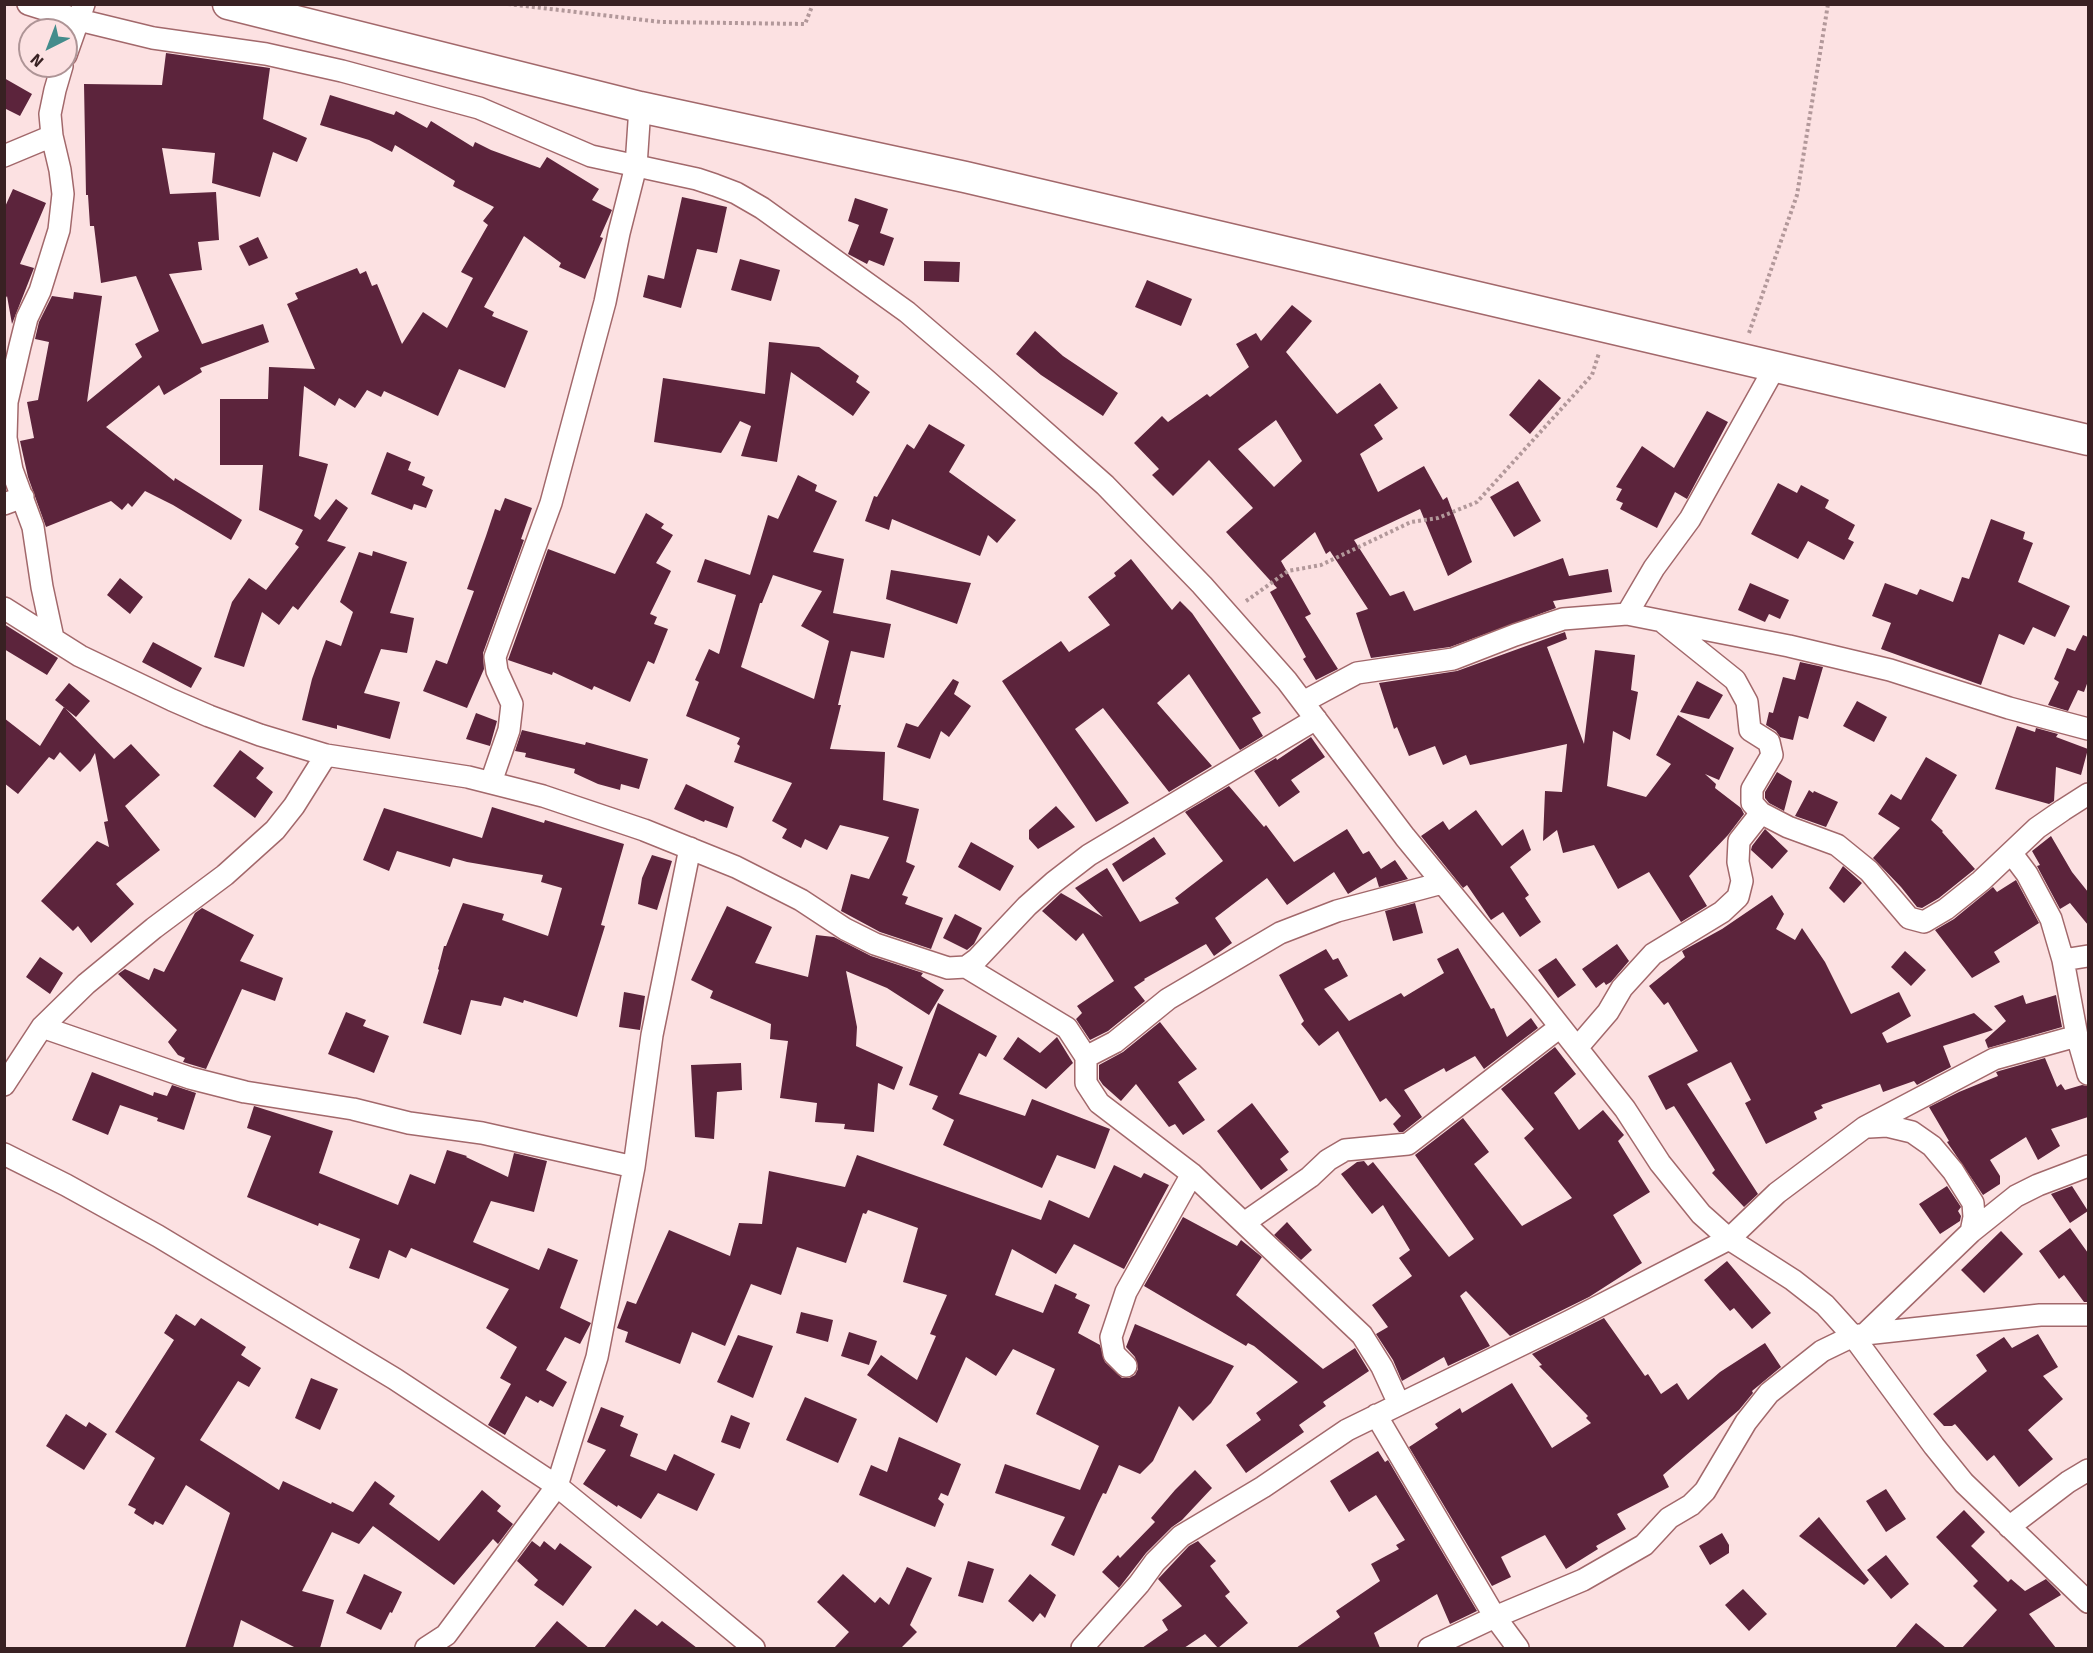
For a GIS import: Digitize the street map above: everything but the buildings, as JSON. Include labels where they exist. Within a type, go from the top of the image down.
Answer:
[{"type":"main road","points":[[244,6],[640,107],[965,177],[2088,440]]},
{"type":"street","points":[[28,4],[81,12],[153,39],[266,54],[342,71],[479,108],[591,156],[697,179],[736,193],[762,208],[908,312],[1105,485],[1228,614],[1303,702],[1405,837],[1577,1048],[1625,1110],[1660,1163],[1701,1214],[1729,1239],[1793,1280],[1859,1335],[1934,1446],[1964,1483],[2088,1602]]},
{"type":"street","points":[[53,638],[33,527],[14,500],[12,470],[6,438],[7,402],[27,318],[40,291],[59,230],[63,195],[52,136],[51,114],[58,78]]},
{"type":"street","points":[[491,782],[509,730],[512,704],[496,671],[495,657],[551,503],[605,302],[636,166],[640,107]]},
{"type":"street","points":[[4,156],[52,136]]},
{"type":"street","points":[[1626,614],[1654,568],[1690,519],[1774,367]]},
{"type":"street","points":[[4,608],[100,666],[172,700],[260,735],[326,755],[468,777],[543,795],[644,830],[736,867],[801,900],[846,929],[875,944],[948,968],[966,967],[977,959],[1027,906],[1089,855],[1316,719]]},
{"type":"street","points":[[1303,702],[1357,673],[1453,659],[1563,619],[1626,614],[1789,646],[1890,670],[2009,708],[2088,729]]},
{"type":"street","points":[[1662,621],[1736,680],[1747,702],[1750,730],[1769,742],[1772,755],[1752,789],[1752,803],[1761,813],[1788,827],[1837,845],[1869,871],[1909,918],[1924,922],[1946,909],[2012,854],[2037,828],[2088,794]]},
{"type":"street","points":[[4,1085],[42,1027],[86,984],[225,874],[275,830],[294,806],[326,755]]},
{"type":"street","points":[[1577,1048],[1608,1012],[1622,987],[1653,954],[1722,912],[1738,897],[1742,881],[1738,862],[1740,841],[1761,813]]},
{"type":"street","points":[[426,1648],[446,1635],[557,1486],[597,1357],[634,1167],[652,1035],[690,848]]},
{"type":"street","points":[[2012,854],[2027,874],[2051,919],[2063,960],[2077,1036],[2088,1074]]},
{"type":"street","points":[[1086,1057],[1115,1042],[1168,999],[1280,933],[1337,911],[1442,883]]},
{"type":"street","points":[[2063,960],[2088,956]]},
{"type":"street","points":[[966,967],[1067,1029],[1086,1057],[1086,1083],[1099,1103],[1192,1174],[1362,1335],[1382,1367],[1399,1404]]},
{"type":"street","points":[[42,1027],[190,1078],[245,1092],[352,1109],[409,1123],[482,1132],[634,1167]]},
{"type":"street","points":[[1244,1223],[1310,1177],[1328,1160],[1345,1150],[1408,1144],[1560,1027]]},
{"type":"street","points":[[1082,1648],[1139,1584],[1155,1562],[1181,1536],[1263,1487],[1347,1430],[1560,1326],[1729,1239],[1778,1193],[1865,1127],[1994,1059],[2077,1036]]},
{"type":"street","points":[[1865,1127],[1887,1126],[1912,1132],[1932,1146],[1953,1171],[1972,1203],[1974,1217],[1971,1232]]},
{"type":"street","points":[[4,1154],[158,1236],[396,1379],[557,1486],[754,1648]]},
{"type":"street","points":[[1859,1335],[1971,1232],[2016,1196],[2088,1166]]},
{"type":"street","points":[[1126,1366],[1114,1354],[1111,1337],[1126,1292],[1192,1174]]},
{"type":"street","points":[[1429,1648],[1583,1580],[1644,1545],[1669,1518],[1691,1505],[1704,1491],[1746,1422],[1769,1393],[1822,1351],[1859,1335],[2040,1315],[2088,1315]]},
{"type":"street","points":[[1376,1415],[1495,1617],[1518,1648]]},
{"type":"street","points":[[2009,1527],[2068,1482],[2088,1470]]},
{"type":"path","points":[[508,4],[661,22],[805,24],[813,4]]},
{"type":"path","points":[[1740,359],[1797,195],[1828,4]]},
{"type":"path","points":[[1228,614],[1288,571],[1322,565],[1411,522],[1438,518],[1477,502],[1592,375],[1608,328]]}]
